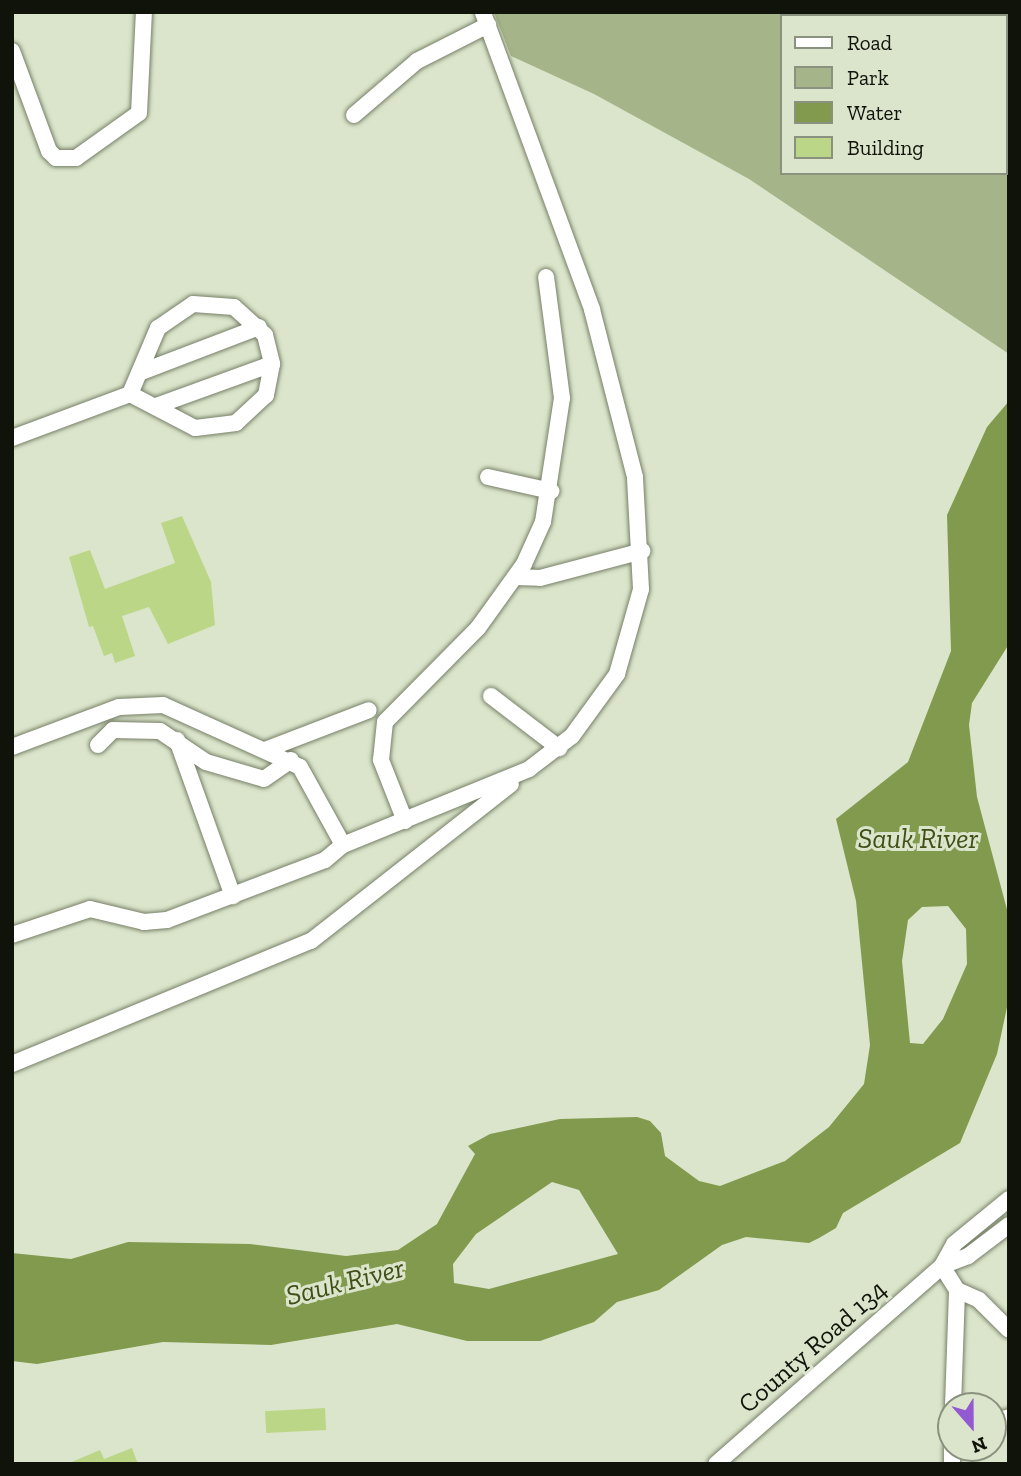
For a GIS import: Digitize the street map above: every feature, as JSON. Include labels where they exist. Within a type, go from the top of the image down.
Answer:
[{"type":"street","points":[[12,51],[49,151],[56,158],[76,158],[139,113],[144,12]]},
{"type":"street","points":[[12,1064],[312,942],[559,748],[590,715],[617,674],[635,620],[642,551],[635,477],[592,309],[485,19],[417,61],[354,115]]},
{"type":"street","points":[[405,821],[381,760],[385,722],[478,628],[515,577],[543,522],[551,491],[562,398],[546,277]]},
{"type":"street","points":[[12,438],[130,394],[144,371],[158,328],[193,304],[234,307],[259,327],[272,364],[266,395],[236,423],[195,428],[130,394]]},
{"type":"street","points":[[144,371],[259,327]]},
{"type":"street","points":[[156,406],[272,364]]},
{"type":"street","points":[[488,477],[551,491]]},
{"type":"street","points":[[515,577],[540,578],[642,551]]},
{"type":"street","points":[[491,696],[559,748]]},
{"type":"street","points":[[12,747],[142,703],[184,712],[291,760],[308,777],[343,845]]},
{"type":"street","points":[[265,750],[369,710]]},
{"type":"street","points":[[98,745],[106,733],[124,728],[160,731],[206,762],[251,777],[271,778],[291,760]]},
{"type":"street","points":[[177,740],[233,896]]},
{"type":"street","points":[[12,935],[90,909],[144,922],[167,920],[325,860],[343,845],[529,769]]},
{"type":"street","name":"County Road 134","points":[[716,1464],[737,1456],[942,1266],[954,1244],[1009,1199]]},
{"type":"street","name":"County Road 134","points":[[942,1266],[968,1256],[1009,1225]]},
{"type":"street","points":[[942,1266],[957,1290],[979,1300],[1009,1330]]},
{"type":"street","points":[[953,1392],[957,1290]]},
{"type":"green space","points":[[494,12],[1009,12],[1009,354],[749,179],[594,94],[511,56]]},
{"type":"water","name":"Sauk River","points":[[1009,401],[1009,644],[972,703],[969,725],[977,797],[1009,917],[1009,998],[997,1054],[960,1143],[843,1213],[836,1228],[809,1243],[746,1237],[722,1245],[659,1290],[617,1302],[594,1322],[540,1341],[467,1341],[397,1324],[271,1345],[163,1342],[37,1364],[12,1361],[12,1253],[71,1259],[128,1242],[250,1244],[346,1256],[398,1250],[437,1224],[475,1154],[468,1146],[490,1134],[560,1119],[637,1117],[650,1121],[661,1133],[665,1156],[699,1181],[720,1186],[785,1161],[829,1127],[864,1084],[870,1045],[856,901],[836,819],[908,762],[951,651],[947,515],[987,427]],"holes":[[[948,906],[966,929],[967,964],[943,1019],[923,1044],[910,1043],[902,961],[908,920],[922,907]],[[552,1182],[579,1190],[618,1254],[489,1289],[454,1283],[453,1264],[476,1234]]]},
{"type":"building","points":[[182,516],[211,582],[215,625],[168,644],[149,607],[122,616],[135,656],[115,663],[112,653],[104,656],[93,626],[89,627],[69,557],[90,550],[105,589],[175,563],[161,523]]},
{"type":"building","points":[[325,1408],[326,1430],[266,1433],[265,1411]]},
{"type":"building","points":[[132,1448],[138,1464],[67,1464],[100,1450],[104,1459]]}]
